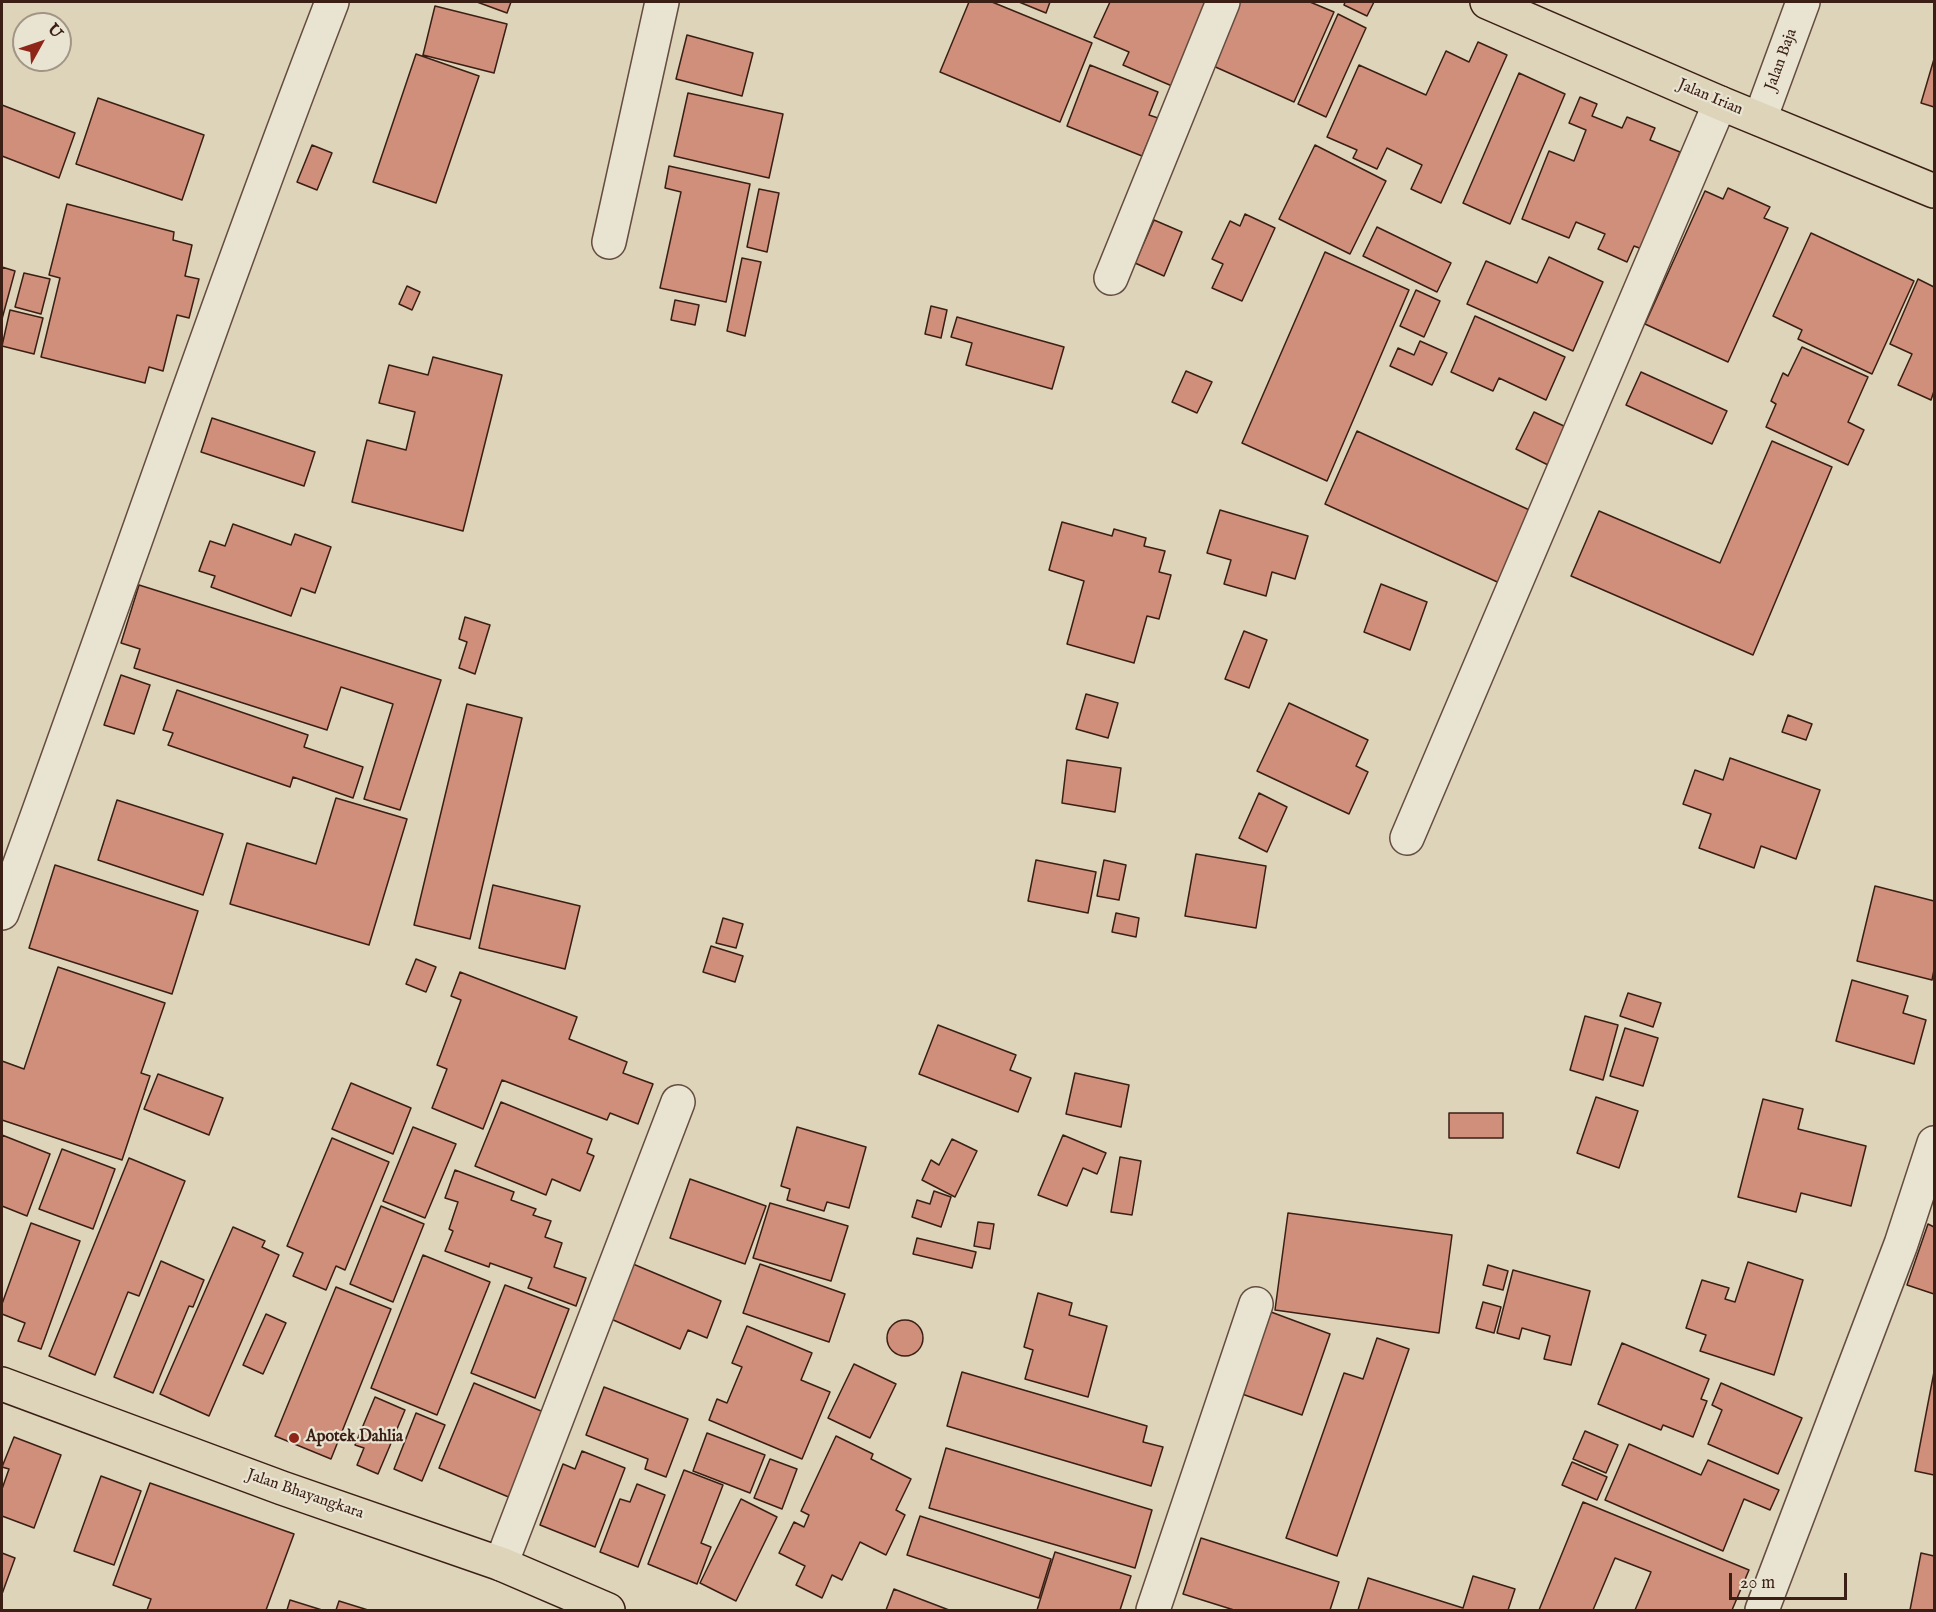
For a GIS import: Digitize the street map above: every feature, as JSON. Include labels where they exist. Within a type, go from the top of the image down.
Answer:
[{"type":"main road","name":"Jalan Irian","points":[[1487,2],[1720,103],[1935,191]]},
{"type":"main road","name":"Jalan Bhayangkara","points":[[2,1384],[282,1488],[501,1564],[608,1611]]},
{"type":"street","points":[[2,913],[264,180],[332,2]]},
{"type":"street","points":[[609,242],[662,2]]},
{"type":"street","points":[[1111,278],[1223,2]]},
{"type":"street","name":"Jalan Baja","points":[[1760,119],[1803,2]]},
{"type":"street","points":[[1407,838],[1720,103]]},
{"type":"street","points":[[501,1564],[678,1102]]},
{"type":"street","points":[[1762,1611],[1901,1244],[1935,1143]]},
{"type":"street","points":[[1153,1611],[1256,1304]]},
{"type":"building","points":[[477,2],[511,2],[507,13]]},
{"type":"building","points":[[969,2],[992,2],[1092,43],[1060,122],[940,72]]},
{"type":"building","points":[[1019,2],[1050,2],[1046,13]]},
{"type":"building","points":[[1110,2],[1208,2],[1172,86],[1123,65],[1129,52],[1094,37]]},
{"type":"building","points":[[1234,2],[1310,2],[1334,12],[1294,102],[1211,65]]},
{"type":"building","points":[[1345,2],[1374,2],[1367,16],[1344,5]]},
{"type":"building","points":[[435,6],[507,24],[494,73],[423,55]]},
{"type":"building","points":[[1338,14],[1366,28],[1326,117],[1298,104]]},
{"type":"building","points":[[687,35],[753,53],[742,96],[676,79]]},
{"type":"building","points":[[1478,42],[1507,55],[1441,203],[1411,189],[1422,165],[1387,148],[1377,169],[1353,158],[1357,150],[1327,137],[1359,65],[1426,95],[1446,51],[1469,62]]},
{"type":"building","points":[[416,54],[479,76],[436,203],[373,182]]},
{"type":"building","points":[[1934,59],[1934,107],[1921,103]]},
{"type":"building","points":[[1090,65],[1158,92],[1149,115],[1158,118],[1142,156],[1067,126]]},
{"type":"building","points":[[1519,73],[1565,94],[1510,224],[1463,203]]},
{"type":"building","points":[[688,93],[783,114],[769,178],[674,156]]},
{"type":"building","points":[[1580,97],[1597,104],[1592,116],[1622,128],[1627,117],[1655,128],[1650,140],[1680,152],[1642,249],[1634,246],[1627,262],[1598,249],[1605,234],[1576,222],[1569,238],[1522,219],[1549,151],[1574,161],[1586,130],[1569,123]]},
{"type":"building","points":[[98,98],[204,135],[182,200],[76,164]]},
{"type":"building","points":[[2,105],[75,133],[59,178],[2,156]]},
{"type":"building","points":[[312,145],[332,153],[317,190],[297,182]]},
{"type":"building","points":[[1315,145],[1386,181],[1350,254],[1279,219]]},
{"type":"building","points":[[669,166],[750,184],[726,302],[660,288],[681,192],[665,188]]},
{"type":"building","points":[[1728,188],[1770,207],[1764,218],[1788,228],[1728,362],[1645,324],[1705,191],[1723,199]]},
{"type":"building","points":[[759,189],[779,193],[767,252],[747,247]]},
{"type":"building","points":[[67,204],[174,232],[173,240],[192,245],[185,276],[199,279],[189,318],[177,315],[163,371],[149,367],[145,383],[41,357],[60,278],[49,275]]},
{"type":"building","points":[[1245,214],[1275,228],[1242,301],[1212,288],[1223,264],[1212,259],[1230,221],[1240,226]]},
{"type":"building","points":[[1154,220],[1182,232],[1164,276],[1135,263]]},
{"type":"building","points":[[1377,227],[1451,263],[1437,292],[1363,256]]},
{"type":"building","points":[[1811,233],[1914,281],[1872,374],[1798,339],[1802,330],[1773,316]]},
{"type":"building","points":[[1325,252],[1409,290],[1327,481],[1242,443]]},
{"type":"building","points":[[1549,257],[1603,282],[1573,351],[1467,304],[1486,261],[1537,283]]},
{"type":"building","points":[[742,258],[761,262],[745,336],[727,331]]},
{"type":"building","points":[[2,267],[15,271],[2,319]]},
{"type":"building","points":[[24,273],[50,279],[41,314],[15,307]]},
{"type":"building","points":[[1918,279],[1934,287],[1934,391],[1931,400],[1898,385],[1912,354],[1890,344]]},
{"type":"building","points":[[407,286],[420,292],[412,310],[399,304]]},
{"type":"building","points":[[1416,290],[1440,301],[1424,337],[1400,326]]},
{"type":"building","points":[[675,300],[699,305],[695,325],[671,320]]},
{"type":"building","points":[[931,306],[947,310],[941,338],[925,334]]},
{"type":"building","points":[[10,310],[43,318],[34,354],[2,346]]},
{"type":"building","points":[[1475,316],[1565,357],[1546,400],[1499,378],[1493,391],[1451,372]]},
{"type":"building","points":[[957,317],[1064,347],[1052,389],[966,365],[972,343],[951,337]]},
{"type":"building","points":[[1420,341],[1447,353],[1432,385],[1390,366],[1398,348],[1414,355]]},
{"type":"building","points":[[1802,347],[1868,377],[1848,422],[1864,430],[1848,465],[1766,427],[1776,404],[1771,401],[1783,373],[1788,376]]},
{"type":"building","points":[[433,357],[502,375],[463,531],[352,502],[367,440],[406,450],[415,412],[379,403],[389,365],[428,375]]},
{"type":"building","points":[[1186,371],[1212,382],[1197,413],[1172,402]]},
{"type":"building","points":[[1641,372],[1727,411],[1712,444],[1626,405]]},
{"type":"building","points":[[1534,412],[1566,427],[1548,465],[1516,449]]},
{"type":"building","points":[[212,418],[315,452],[304,486],[201,452]]},
{"type":"building","points":[[1357,431],[1536,513],[1504,585],[1325,504]]},
{"type":"building","points":[[1772,441],[1832,467],[1753,655],[1571,576],[1599,511],[1720,563]]},
{"type":"building","points":[[1220,510],[1308,536],[1295,579],[1272,572],[1266,596],[1224,584],[1231,560],[1207,553]]},
{"type":"building","points":[[1062,522],[1112,536],[1114,529],[1146,538],[1144,546],[1165,551],[1159,572],[1171,575],[1159,619],[1147,616],[1134,663],[1067,644],[1084,581],[1049,570]]},
{"type":"building","points":[[233,524],[291,545],[295,534],[331,547],[315,593],[301,588],[291,616],[211,587],[215,576],[199,571],[210,541],[225,546]]},
{"type":"building","points":[[1381,584],[1427,602],[1410,650],[1364,632]]},
{"type":"building","points":[[139,585],[441,680],[400,810],[364,799],[393,704],[341,687],[327,730],[134,668],[140,649],[121,643]]},
{"type":"building","points":[[465,617],[490,625],[475,674],[459,668],[467,642],[459,639]]},
{"type":"building","points":[[1244,631],[1267,640],[1249,688],[1225,679]]},
{"type":"building","points":[[121,675],[150,685],[134,734],[104,725]]},
{"type":"building","points":[[177,690],[308,735],[304,747],[363,767],[353,798],[293,777],[290,787],[168,745],[173,733],[163,730]]},
{"type":"building","points":[[1086,694],[1118,703],[1108,738],[1076,729]]},
{"type":"building","points":[[1289,703],[1368,740],[1356,766],[1368,772],[1349,814],[1257,771]]},
{"type":"building","points":[[467,704],[522,718],[470,939],[414,925]]},
{"type":"building","points":[[1788,715],[1812,724],[1806,740],[1782,732]]},
{"type":"building","points":[[1730,758],[1820,790],[1796,859],[1761,846],[1754,868],[1699,848],[1711,814],[1683,804],[1695,770],[1723,780]]},
{"type":"building","points":[[1067,760],[1121,768],[1115,812],[1062,803]]},
{"type":"building","points":[[1259,793],[1287,807],[1267,852],[1239,838]]},
{"type":"building","points":[[336,798],[407,819],[369,945],[230,904],[247,843],[316,864]]},
{"type":"building","points":[[117,800],[223,834],[203,895],[98,860]]},
{"type":"building","points":[[1196,854],[1266,866],[1256,928],[1185,916]]},
{"type":"building","points":[[1036,860],[1096,872],[1088,913],[1028,901]]},
{"type":"building","points":[[1104,860],[1126,865],[1119,900],[1097,896]]},
{"type":"building","points":[[55,865],[198,911],[172,994],[29,948]]},
{"type":"building","points":[[493,885],[580,906],[565,969],[479,948]]},
{"type":"building","points":[[1875,886],[1934,901],[1932,980],[1857,961]]},
{"type":"building","points":[[1116,913],[1139,918],[1136,937],[1112,932]]},
{"type":"building","points":[[723,918],[743,924],[736,948],[716,943]]},
{"type":"building","points":[[711,946],[743,956],[735,982],[703,972]]},
{"type":"building","points":[[416,959],[436,967],[426,992],[406,984]]},
{"type":"building","points":[[58,967],[165,1003],[141,1073],[150,1076],[122,1160],[2,1120],[2,1061],[24,1069]]},
{"type":"building","points":[[460,972],[577,1017],[569,1039],[627,1062],[623,1073],[653,1084],[638,1124],[610,1113],[607,1120],[502,1080],[483,1129],[432,1108],[447,1069],[437,1065],[461,1000],[451,996]]},
{"type":"building","points":[[1852,980],[1908,996],[1903,1013],[1926,1020],[1914,1064],[1836,1041]]},
{"type":"building","points":[[1628,993],[1661,1003],[1653,1027],[1620,1016]]},
{"type":"building","points":[[1585,1016],[1618,1025],[1603,1080],[1570,1070]]},
{"type":"building","points":[[938,1025],[1016,1055],[1010,1070],[1031,1078],[1018,1112],[919,1074]]},
{"type":"building","points":[[1625,1028],[1658,1038],[1643,1086],[1610,1076]]},
{"type":"building","points":[[1075,1073],[1129,1085],[1121,1127],[1066,1114]]},
{"type":"building","points":[[158,1074],[223,1098],[209,1135],[144,1109]]},
{"type":"building","points":[[351,1083],[411,1108],[393,1154],[332,1129]]},
{"type":"building","points":[[1596,1097],[1638,1111],[1619,1168],[1577,1153]]},
{"type":"building","points":[[1763,1099],[1803,1109],[1798,1129],[1866,1146],[1851,1206],[1801,1193],[1796,1212],[1738,1197]]},
{"type":"building","points":[[501,1102],[592,1139],[587,1153],[594,1156],[580,1191],[552,1179],[546,1195],[475,1166]]},
{"type":"building","points":[[1449,1113],[1503,1113],[1503,1138],[1449,1138]]},
{"type":"building","points":[[413,1127],[456,1144],[425,1218],[383,1201]]},
{"type":"building","points":[[797,1127],[866,1147],[849,1208],[827,1202],[824,1211],[787,1200],[790,1189],[781,1186]]},
{"type":"building","points":[[2,1135],[50,1154],[27,1216],[2,1206]]},
{"type":"building","points":[[1063,1135],[1106,1153],[1097,1174],[1083,1168],[1067,1206],[1038,1195]]},
{"type":"building","points":[[332,1138],[389,1162],[345,1270],[336,1266],[326,1290],[293,1276],[303,1253],[287,1246]]},
{"type":"building","points":[[952,1139],[977,1151],[955,1197],[922,1180],[931,1160],[939,1165]]},
{"type":"building","points":[[62,1149],[115,1169],[93,1229],[39,1209]]},
{"type":"building","points":[[1120,1157],[1141,1161],[1132,1215],[1111,1212]]},
{"type":"building","points":[[129,1158],[185,1181],[139,1296],[128,1292],[95,1375],[49,1356]]},
{"type":"building","points":[[455,1170],[514,1192],[511,1200],[536,1209],[533,1215],[551,1221],[545,1237],[562,1243],[554,1267],[586,1278],[576,1306],[528,1288],[532,1278],[490,1263],[489,1267],[445,1251],[453,1231],[449,1229],[458,1202],[445,1198]]},
{"type":"building","points":[[690,1179],[766,1206],[745,1264],[670,1238]]},
{"type":"building","points":[[934,1191],[951,1197],[941,1227],[912,1217],[917,1200],[930,1204]]},
{"type":"building","points":[[770,1203],[848,1226],[831,1281],[753,1258]]},
{"type":"building","points":[[381,1206],[424,1224],[393,1302],[350,1284]]},
{"type":"building","points":[[1288,1213],[1452,1235],[1439,1333],[1275,1310]]},
{"type":"building","points":[[978,1222],[994,1224],[990,1249],[974,1246]]},
{"type":"building","points":[[31,1223],[80,1241],[41,1349],[18,1341],[25,1323],[2,1314],[2,1304]]},
{"type":"building","points":[[1928,1224],[1934,1227],[1934,1294],[1907,1285]]},
{"type":"building","points":[[233,1227],[265,1241],[262,1247],[279,1255],[209,1416],[160,1394]]},
{"type":"building","points":[[917,1238],[976,1252],[972,1268],[913,1254]]},
{"type":"building","points":[[423,1255],[490,1282],[437,1415],[371,1388]]},
{"type":"building","points":[[161,1261],[204,1280],[193,1307],[189,1306],[153,1393],[114,1377]]},
{"type":"building","points":[[1748,1262],[1803,1280],[1774,1375],[1700,1351],[1706,1335],[1686,1328],[1702,1280],[1729,1288],[1725,1299],[1735,1302]]},
{"type":"building","points":[[633,1264],[721,1301],[707,1338],[688,1330],[680,1349],[611,1319]]},
{"type":"building","points":[[760,1264],[845,1294],[829,1342],[743,1313]]},
{"type":"building","points":[[1488,1265],[1508,1271],[1503,1290],[1483,1285]]},
{"type":"building","points":[[1513,1270],[1590,1291],[1571,1365],[1544,1359],[1550,1336],[1522,1328],[1519,1339],[1497,1333]]},
{"type":"building","points":[[505,1285],[569,1309],[535,1398],[471,1373]]},
{"type":"building","points":[[336,1287],[391,1309],[331,1459],[275,1436]]},
{"type":"building","points":[[1038,1293],[1072,1303],[1069,1315],[1107,1326],[1088,1397],[1025,1379],[1033,1350],[1024,1347]]},
{"type":"building","points":[[1483,1302],[1501,1307],[1494,1333],[1476,1328]]},
{"type":"building","points":[[1271,1312],[1330,1334],[1302,1415],[1242,1394]]},
{"type":"building","points":[[266,1314],[286,1323],[263,1374],[243,1365]]},
{"type":"building","points":[[905,1320],[917,1326],[923,1338],[917,1350],[905,1356],[893,1350],[887,1338],[893,1326]]},
{"type":"building","points":[[747,1326],[812,1353],[801,1380],[830,1392],[802,1459],[709,1420],[717,1399],[727,1403],[742,1367],[732,1363]]},
{"type":"building","points":[[1377,1338],[1409,1349],[1337,1556],[1286,1538],[1344,1373],[1363,1379]]},
{"type":"building","points":[[1622,1343],[1709,1379],[1701,1399],[1707,1401],[1693,1437],[1663,1425],[1661,1430],[1598,1404]]},
{"type":"building","points":[[854,1364],[896,1384],[870,1438],[828,1418]]},
{"type":"building","points":[[962,1372],[1147,1426],[1143,1442],[1163,1447],[1151,1486],[947,1426]]},
{"type":"building","points":[[1934,1372],[1934,1475],[1915,1471]]},
{"type":"building","points":[[474,1383],[546,1413],[511,1498],[439,1468]]},
{"type":"building","points":[[1721,1383],[1802,1418],[1778,1474],[1708,1444],[1722,1410],[1712,1405]]},
{"type":"building","points":[[604,1387],[688,1419],[666,1477],[645,1469],[648,1459],[586,1435]]},
{"type":"building","points":[[375,1397],[405,1410],[378,1474],[357,1465],[364,1448],[355,1445]]},
{"type":"building","points":[[416,1413],[445,1425],[422,1481],[394,1469]]},
{"type":"building","points":[[1585,1431],[1618,1445],[1606,1473],[1573,1459]]},
{"type":"building","points":[[707,1433],[765,1455],[750,1493],[693,1471]]},
{"type":"building","points":[[836,1436],[873,1454],[871,1459],[911,1479],[896,1510],[905,1515],[886,1555],[860,1542],[842,1580],[832,1575],[822,1598],[796,1585],[805,1566],[779,1553],[794,1522],[804,1527],[809,1515],[801,1511]]},
{"type":"building","points":[[14,1437],[61,1455],[34,1528],[2,1516],[2,1489],[9,1469],[2,1467]]},
{"type":"building","points":[[1629,1444],[1701,1475],[1708,1460],[1779,1490],[1770,1510],[1744,1499],[1723,1551],[1605,1500]]},
{"type":"building","points":[[946,1448],[1152,1510],[1135,1568],[929,1508]]},
{"type":"building","points":[[582,1451],[625,1468],[595,1547],[540,1525],[563,1464],[575,1469]]},
{"type":"building","points":[[770,1459],[797,1469],[782,1509],[754,1498]]},
{"type":"building","points":[[1572,1462],[1607,1477],[1597,1500],[1562,1485]]},
{"type":"building","points":[[684,1470],[723,1485],[701,1543],[711,1547],[697,1584],[648,1564]]},
{"type":"building","points":[[101,1476],[141,1491],[114,1565],[74,1551]]},
{"type":"building","points":[[150,1483],[294,1534],[266,1610],[147,1610],[151,1599],[113,1585]]},
{"type":"building","points":[[637,1484],[665,1495],[638,1567],[600,1552],[620,1499],[630,1502]]},
{"type":"building","points":[[741,1499],[777,1517],[736,1601],[700,1583]]},
{"type":"building","points":[[1583,1502],[1749,1570],[1732,1610],[1635,1610],[1651,1572],[1615,1558],[1593,1610],[1539,1610]]},
{"type":"building","points":[[920,1516],[1051,1559],[1039,1598],[907,1555]]},
{"type":"building","points":[[1201,1538],[1339,1582],[1330,1610],[1234,1610],[1183,1594]]},
{"type":"building","points":[[1055,1552],[1131,1576],[1120,1610],[1037,1610]]},
{"type":"building","points":[[2,1553],[15,1558],[2,1594]]},
{"type":"building","points":[[1921,1553],[1934,1556],[1934,1610],[1910,1610]]},
{"type":"building","points":[[1473,1576],[1515,1589],[1508,1610],[1358,1610],[1368,1578],[1463,1608]]},
{"type":"building","points":[[894,1589],[949,1610],[886,1610]]},
{"type":"building","points":[[290,1600],[322,1610],[287,1610]]},
{"type":"building","points":[[339,1601],[368,1610],[336,1610]]},
{"type":"place","name":"Apotek Dahlia","points":[[294,1438]]}]
